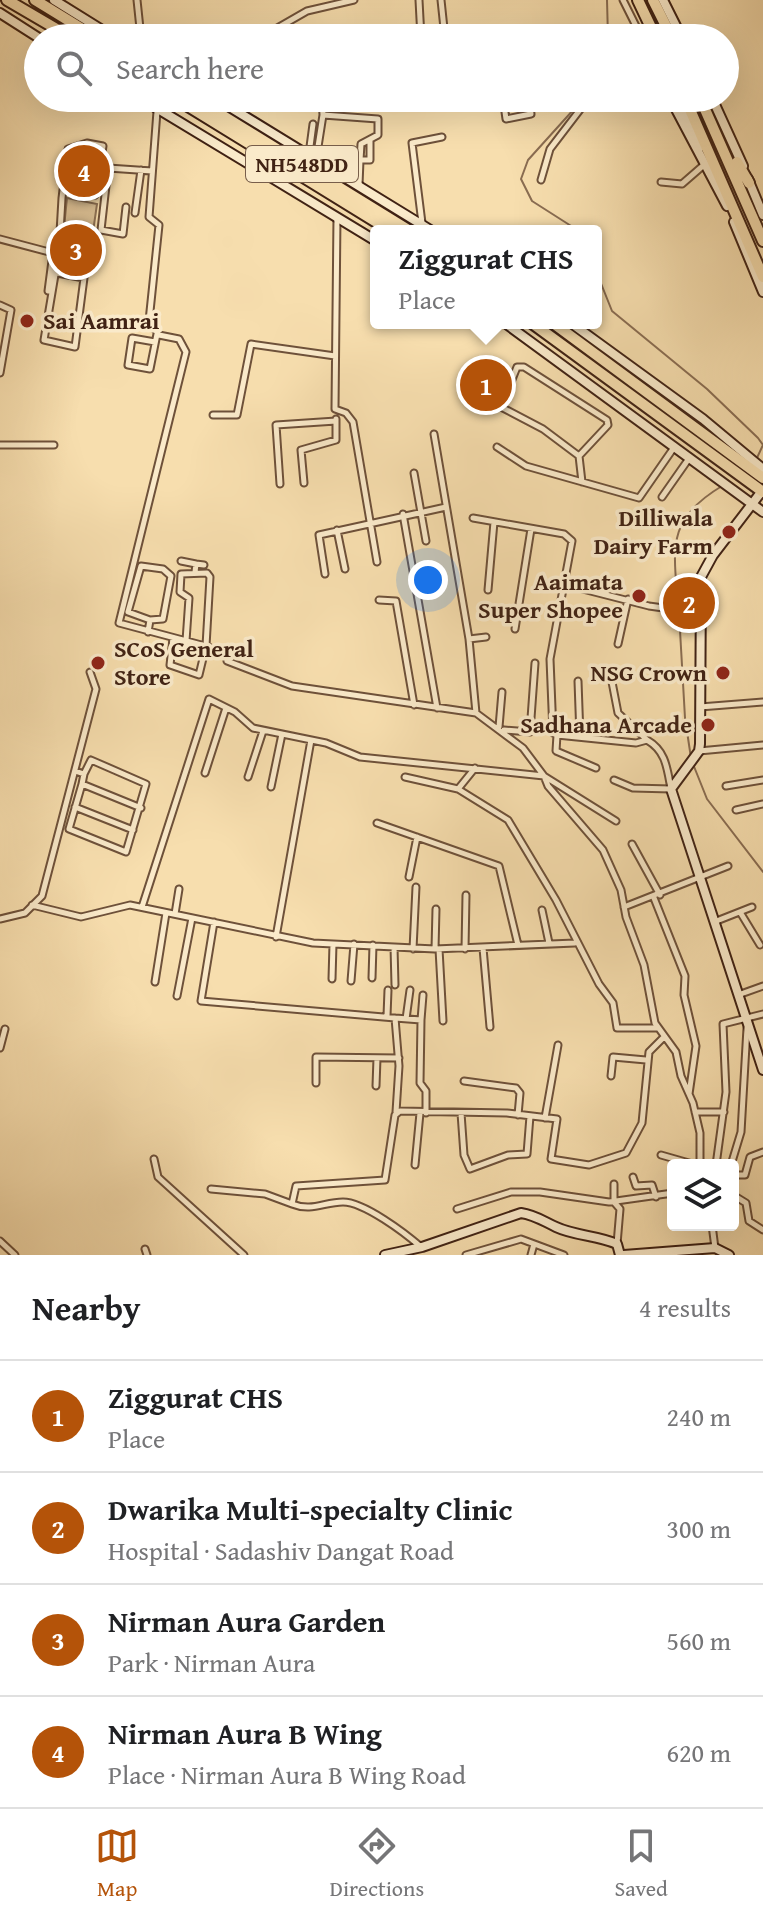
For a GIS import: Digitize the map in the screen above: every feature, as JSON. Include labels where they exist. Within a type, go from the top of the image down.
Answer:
[{"type":"highway","points":[[0,6],[6,0],[48,24]]},
{"type":"highway","points":[[35,0],[74,24]]},
{"type":"highway","points":[[638,0],[648,24]]},
{"type":"highway","points":[[653,0],[665,24]]},
{"type":"highway","name":"NH548DD","points":[[198,112],[381,225]]},
{"type":"highway","name":"NH548DD","points":[[217,112],[400,225]]},
{"type":"highway","points":[[690,112],[709,162],[763,277]]},
{"type":"highway","points":[[706,112],[749,183]]},
{"type":"highway","points":[[706,112],[758,216],[763,241]]},
{"type":"highway","points":[[317,173],[322,162]]},
{"type":"highway","points":[[540,329],[727,465],[759,474]]},
{"type":"highway","points":[[561,329],[738,454],[759,474],[763,492]]},
{"type":"street","points":[[54,0],[91,24]]},
{"type":"street","points":[[137,0],[140,24]]},
{"type":"street","points":[[282,24],[307,11],[354,0]]},
{"type":"street","points":[[419,0],[420,24]]},
{"type":"street","points":[[441,0],[444,24]]},
{"type":"street","points":[[623,0],[635,24]]},
{"type":"street","points":[[663,0],[675,24]]},
{"type":"street","points":[[0,13],[24,28]]},
{"type":"street","points":[[156,112],[149,217],[159,225],[149,321],[157,334],[179,339],[186,352],[120,625],[208,646]]},
{"type":"street","points":[[171,112],[370,237]]},
{"type":"street","points":[[238,112],[422,224]]},
{"type":"street","points":[[322,162],[317,153],[323,112]]},
{"type":"street","points":[[505,112],[506,119],[531,112]]},
{"type":"street","points":[[541,180],[550,149],[578,112]]},
{"type":"street","points":[[679,112],[709,162],[763,292]]},
{"type":"street","points":[[718,112],[749,183],[758,216]]},
{"type":"street","points":[[323,115],[378,119],[378,135],[370,139],[370,160],[360,160],[359,185]]},
{"type":"street","points":[[309,154],[313,124]]},
{"type":"street","points":[[422,224],[412,143],[442,137]]},
{"type":"street","points":[[48,291],[68,149],[87,143],[103,146],[95,195],[63,190]]},
{"type":"street","points":[[661,182],[682,184],[709,162]]},
{"type":"street","points":[[126,207],[123,234],[101,230],[108,168],[152,171]]},
{"type":"street","points":[[135,213],[141,170]]},
{"type":"street","points":[[304,483],[301,450],[336,440],[339,199]]},
{"type":"street","points":[[0,239],[56,251]]},
{"type":"street","points":[[56,251],[57,273],[44,340],[75,347],[84,278],[57,273]]},
{"type":"street","points":[[0,305],[11,310],[0,373]]},
{"type":"street","points":[[513,329],[763,512]]},
{"type":"street","points":[[579,329],[738,454]]},
{"type":"street","points":[[155,342],[133,337],[128,365],[150,369],[157,334]]},
{"type":"street","points":[[213,415],[237,415],[251,344],[335,356]]},
{"type":"street","points":[[579,456],[608,425],[607,420],[567,392],[524,367],[517,367],[501,407],[543,429],[579,456],[582,482]]},
{"type":"street","points":[[336,412],[346,413],[353,422],[377,562]]},
{"type":"street","points":[[280,484],[276,425],[336,421]]},
{"type":"street","points":[[434,434],[469,639],[476,713]]},
{"type":"street","points":[[0,445],[54,445]]},
{"type":"street","points":[[497,447],[526,466],[639,498],[675,445]]},
{"type":"street","points":[[662,497],[690,456]]},
{"type":"street","points":[[414,473],[426,541]]},
{"type":"street","points":[[671,789],[697,752],[699,590],[706,565],[750,500],[763,492]]},
{"type":"street","points":[[325,574],[319,535],[371,521],[446,507]]},
{"type":"street","points":[[403,514],[437,708]]},
{"type":"street","points":[[473,518],[564,534],[572,541],[550,659],[553,733]]},
{"type":"street","points":[[488,590],[494,522]]},
{"type":"street","points":[[515,629],[531,529]]},
{"type":"street","points":[[337,530],[345,569]]},
{"type":"street","points":[[181,561],[204,565]]},
{"type":"street","points":[[195,572],[196,564]]},
{"type":"street","points":[[141,566],[163,569],[171,576],[163,619],[150,620],[128,612],[141,566]]},
{"type":"street","points":[[173,638],[170,665],[196,676],[201,672],[208,646],[208,573],[181,574],[180,592],[189,598],[186,641]]},
{"type":"street","points":[[563,584],[671,610],[699,613]]},
{"type":"street","points":[[618,644],[628,599]]},
{"type":"street","points":[[379,600],[396,601],[414,705]]},
{"type":"street","points":[[148,632],[150,620]]},
{"type":"street","points":[[469,639],[486,637]]},
{"type":"street","points":[[227,661],[292,686],[476,713],[523,748],[548,786],[603,850],[621,890],[644,965],[658,1028],[676,1052],[695,1112],[698,1159]]},
{"type":"street","points":[[500,728],[530,732],[535,663]]},
{"type":"street","points":[[0,919],[25,913],[42,896],[96,689],[90,672]]},
{"type":"street","points":[[578,681],[580,737]]},
{"type":"street","points":[[612,682],[618,713],[658,746],[664,756],[699,879],[737,995],[759,1046],[763,1070]]},
{"type":"street","points":[[500,728],[502,692]]},
{"type":"street","points":[[142,907],[209,699],[263,731],[311,740],[383,761],[544,776],[616,821]]},
{"type":"street","points":[[699,707],[763,702]]},
{"type":"street","points":[[205,773],[226,708]]},
{"type":"street","points":[[248,777],[263,731]]},
{"type":"street","points":[[271,787],[282,734]]},
{"type":"street","points":[[596,768],[556,751],[557,735],[636,743],[647,740]]},
{"type":"street","points":[[276,937],[311,740]]},
{"type":"street","points":[[697,752],[763,745]]},
{"type":"street","points":[[91,760],[146,784],[126,852],[71,831],[69,826],[84,774],[91,760]]},
{"type":"street","points":[[458,789],[475,768]]},
{"type":"street","points":[[75,771],[84,774]]},
{"type":"street","points":[[405,777],[458,789],[508,820],[556,900],[575,943],[613,1003],[617,1028],[658,1028]]},
{"type":"street","points":[[614,780],[633,788],[671,789]]},
{"type":"street","points":[[726,786],[763,780]]},
{"type":"street","points":[[82,784],[141,808]]},
{"type":"street","points":[[736,810],[763,804]]},
{"type":"street","points":[[75,807],[133,831]]},
{"type":"street","points":[[377,823],[499,866]]},
{"type":"street","points":[[409,877],[417,837]]},
{"type":"street","points":[[632,844],[657,896],[685,976],[684,995],[696,1046],[689,1095]]},
{"type":"street","points":[[496,855],[518,945]]},
{"type":"street","points":[[624,907],[728,866]]},
{"type":"street","points":[[413,949],[416,887]]},
{"type":"street","points":[[175,914],[179,889]]},
{"type":"street","points":[[465,949],[466,895]]},
{"type":"street","points":[[32,905],[81,917],[124,906],[142,907],[249,928],[276,937],[333,944],[465,949],[575,943]]},
{"type":"street","points":[[714,923],[752,907]]},
{"type":"street","points":[[436,909],[443,1021]]},
{"type":"street","points":[[542,910],[549,943]]},
{"type":"street","points":[[740,912],[760,945]]},
{"type":"street","points":[[155,982],[166,913]]},
{"type":"street","points":[[177,996],[192,918]]},
{"type":"street","points":[[214,922],[201,1001],[421,1020]]},
{"type":"street","points":[[332,979],[333,944]]},
{"type":"street","points":[[351,981],[354,944]]},
{"type":"street","points":[[372,978],[373,945]]},
{"type":"street","points":[[394,947],[395,985]]},
{"type":"street","points":[[483,948],[490,1027]]},
{"type":"street","points":[[737,995],[763,986]]},
{"type":"street","points":[[387,1016],[388,990]]},
{"type":"street","points":[[406,1019],[410,990]]},
{"type":"street","points":[[415,1165],[426,1091],[420,1083],[423,995]]},
{"type":"street","points":[[717,1159],[724,1112],[723,1024],[747,1022],[763,1014]]},
{"type":"street","points":[[292,1204],[294,1190],[301,1184],[385,1180],[396,1112],[399,1058],[395,1018]]},
{"type":"street","points":[[733,1159],[741,1132],[747,1022]]},
{"type":"street","points":[[0,1048],[5,1029]]},
{"type":"street","points":[[396,1112],[557,1119],[551,1159],[589,1165],[629,1151],[642,1123],[646,1060],[651,1048],[663,1038]]},
{"type":"street","points":[[545,1118],[558,1045]]},
{"type":"street","points":[[316,1083],[316,1057],[399,1058]]},
{"type":"street","points":[[611,1076],[613,1057],[646,1060]]},
{"type":"street","points":[[376,1086],[377,1058]]},
{"type":"street","points":[[464,1081],[516,1088],[520,1093],[518,1115]]},
{"type":"street","points":[[695,1112],[724,1112]]},
{"type":"street","points":[[461,1113],[464,1155],[470,1169],[508,1155],[527,1154],[530,1116]]},
{"type":"street","points":[[739,1175],[745,1175],[750,1157],[763,1152]]},
{"type":"street","points":[[661,1155],[676,1159]]},
{"type":"street","points":[[154,1159],[158,1177],[244,1255]]},
{"type":"street","points":[[633,1177],[636,1186],[652,1185],[656,1197]]},
{"type":"street","points":[[614,1184],[614,1202],[620,1209],[617,1244],[622,1255],[704,1252],[715,1248],[729,1255]]},
{"type":"street","points":[[211,1189],[265,1194],[315,1208],[348,1203],[401,1229],[422,1247]]},
{"type":"street","points":[[457,1209],[511,1192],[614,1202],[667,1194]]},
{"type":"street","points":[[739,1199],[746,1203],[749,1221],[763,1230]]},
{"type":"street","points":[[385,1255],[422,1247],[521,1213],[617,1244]]},
{"type":"street","points":[[713,1231],[715,1248]]},
{"type":"street","points":[[466,1255],[509,1240],[534,1244],[564,1255]]},
{"type":"street","points":[[0,1241],[15,1255]]},
{"type":"street","points":[[531,1255],[534,1244]]},
{"type":"shaded area","points":[[67,198],[97,204],[87,274],[60,267]]},
{"type":"waterway","points":[[607,0],[608,24]]},
{"type":"waterway","points":[[570,225],[532,201],[521,179],[528,160],[571,112]]},
{"type":"waterway","points":[[602,286],[612,311],[707,389],[758,438],[763,445],[756,460]]},
{"type":"waterway","points":[[678,607],[675,552],[682,524],[691,511],[722,486]]},
{"type":"waterway","points":[[679,613],[685,718],[691,758]]},
{"type":"waterway","points":[[693,764],[707,799],[763,872]]},
{"type":"place","name":"Nirman Aura B Wing","points":[[84,171]]},
{"type":"place","name":"Nirman Aura Garden","points":[[76,250]]},
{"type":"place","name":"Sai Aamrai","points":[[27,321]]},
{"type":"place","name":"Ziggurat CHS","points":[[486,385]]},
{"type":"place","name":"Dilliwala Dairy Farm","points":[[729,532]]},
{"type":"place","name":"Aaimata Super Shopee","points":[[639,596]]},
{"type":"place","name":"Dwarika Multi-specialty Clinic","points":[[689,603]]},
{"type":"place","name":"SCoS General Store","points":[[98,663]]},
{"type":"place","name":"NSG Crown","points":[[723,673]]},
{"type":"place","name":"Sadhana Arcade","points":[[708,725]]}]
